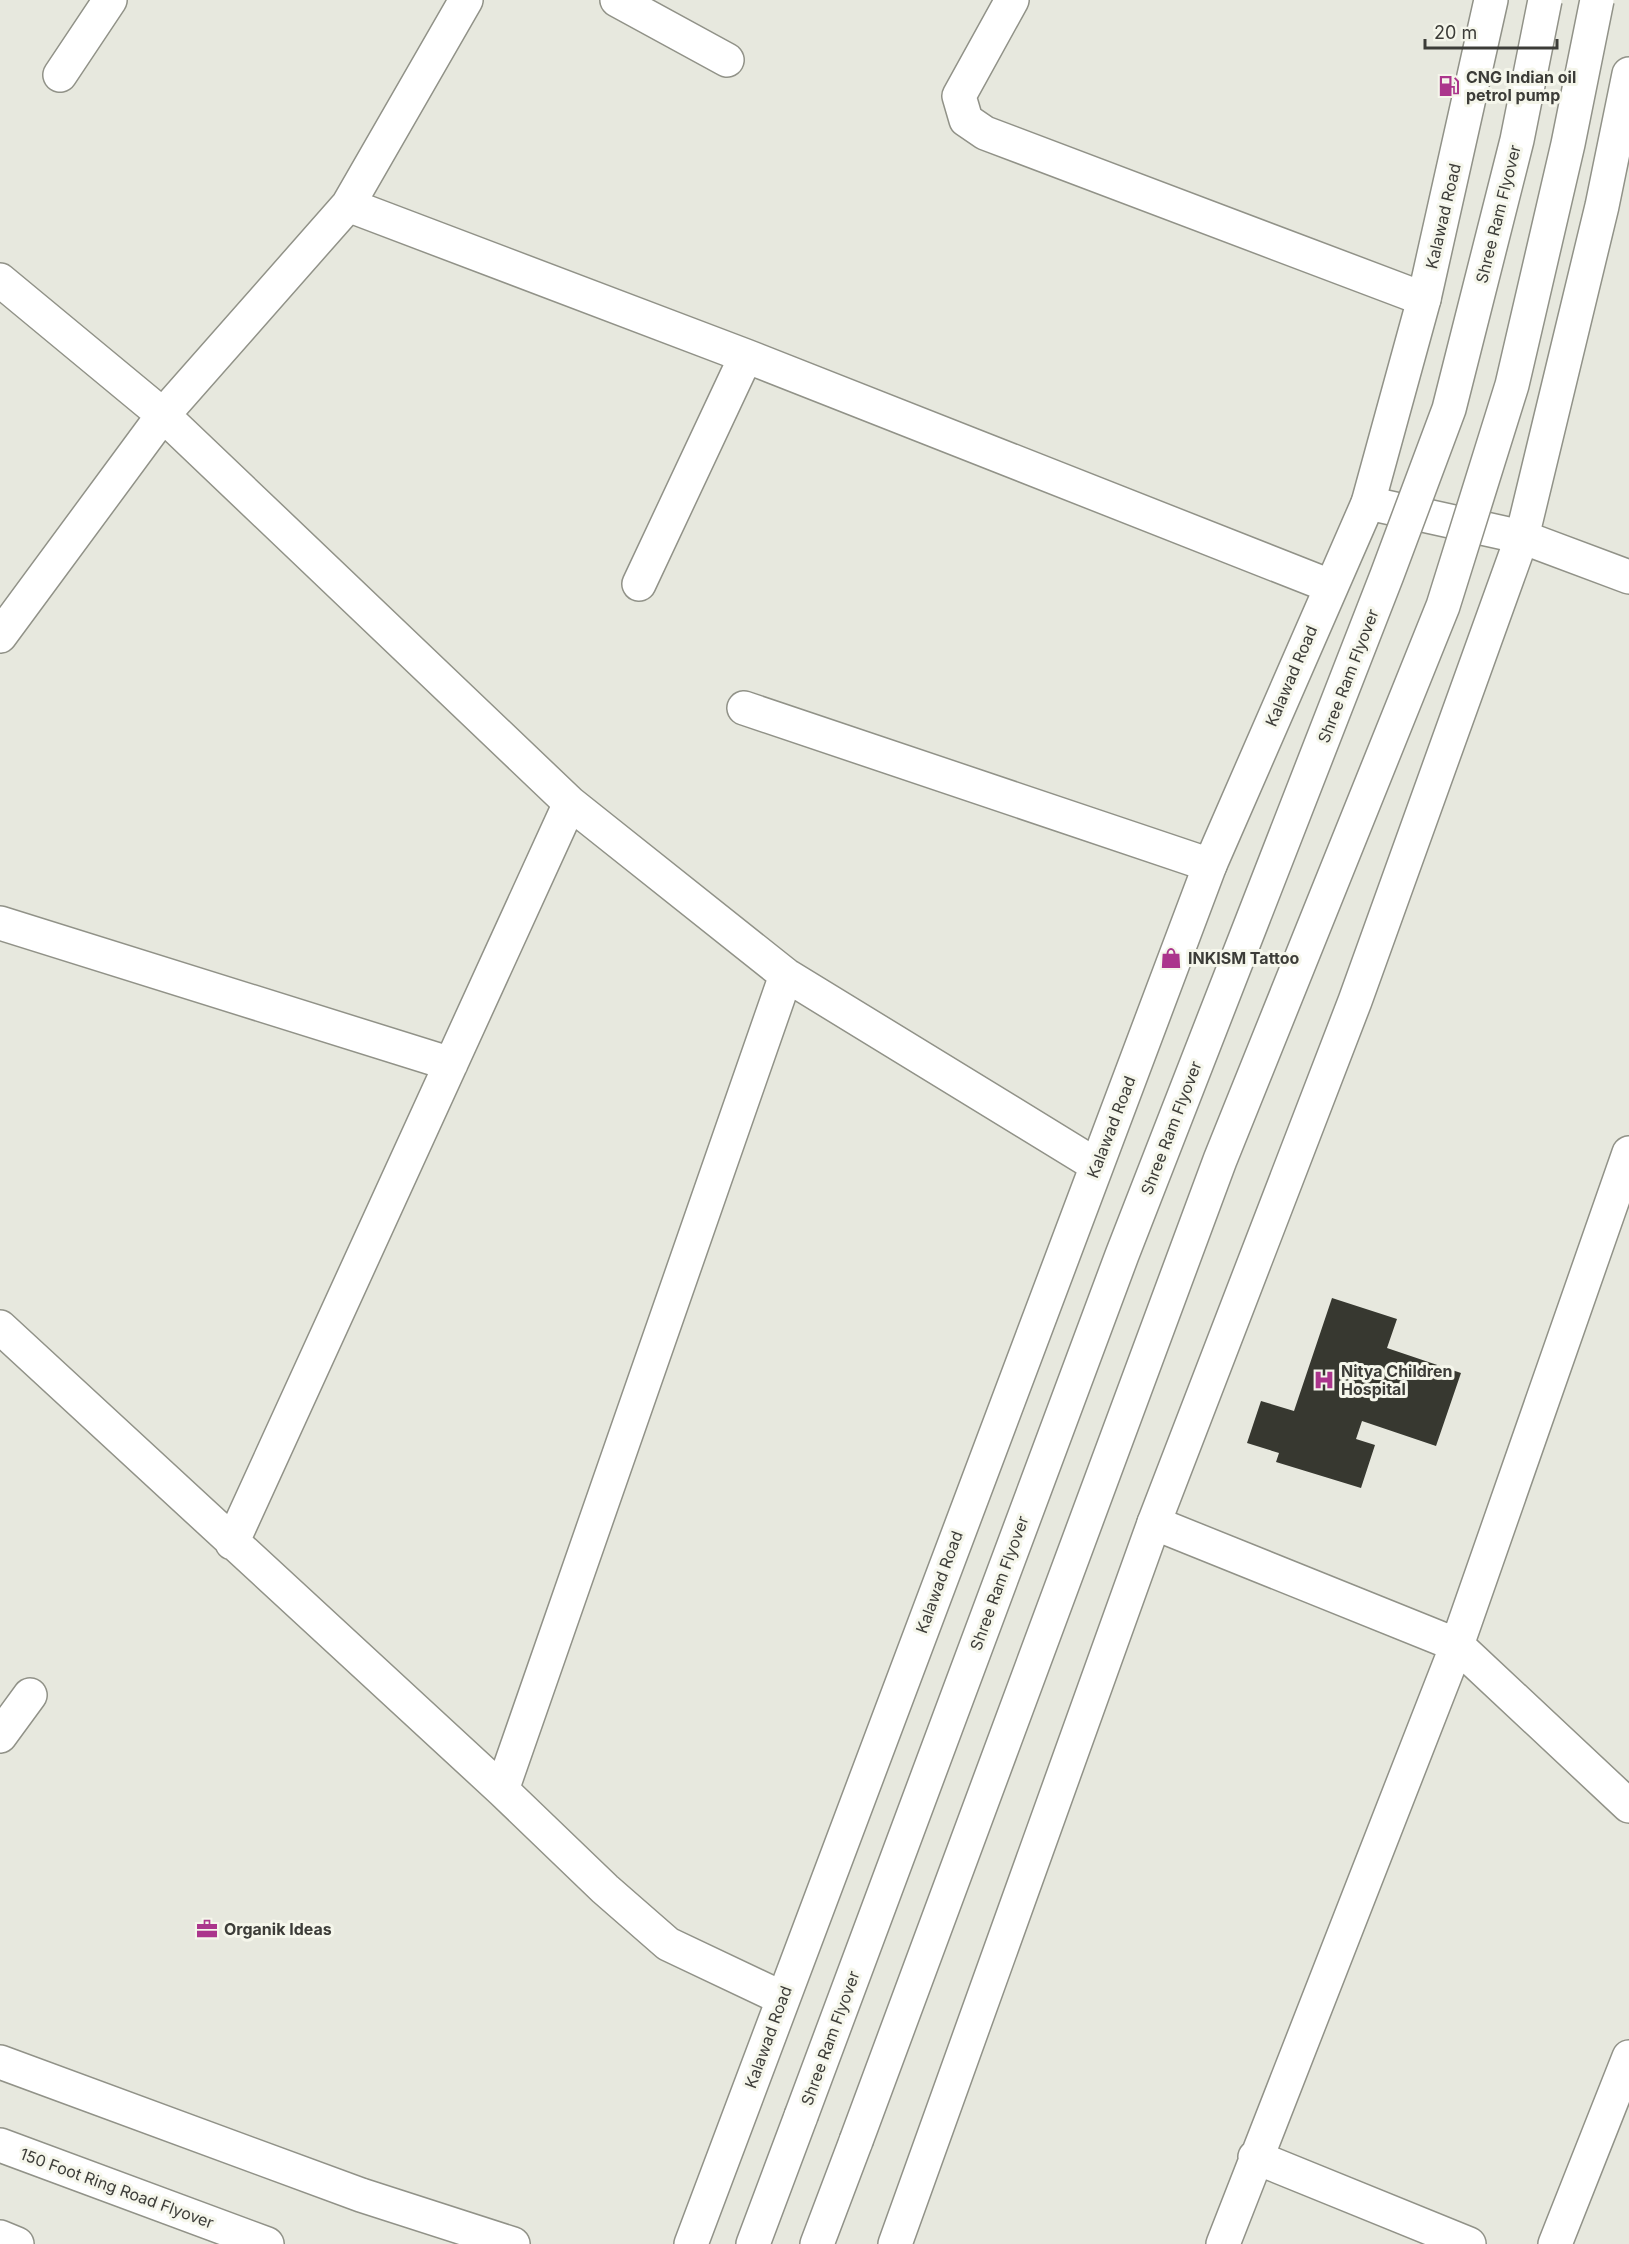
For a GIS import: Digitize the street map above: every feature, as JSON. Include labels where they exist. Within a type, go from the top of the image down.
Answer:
[{"type":"main road","points":[[60,75],[110,0]]},
{"type":"main road","points":[[0,636],[163,415],[348,205],[466,0]]},
{"type":"main road","points":[[617,0],[727,60]]},
{"type":"main road","points":[[1012,0],[959,96],[966,120],[985,133],[1424,299]]},
{"type":"main road","name":"Kalawad Road","points":[[691,2244],[1210,865],[1368,503],[1424,299],[1491,0]]},
{"type":"main road","name":"Shree Ram Flyover","points":[[753,2244],[1122,1256],[1387,576],[1449,409],[1517,140],[1545,0]]},
{"type":"main road","points":[[818,2244],[1220,1160],[1443,606],[1512,385],[1568,144],[1597,0]]},
{"type":"main road","points":[[895,2244],[1154,1523],[1355,1001],[1522,537],[1602,206],[1629,74]]},
{"type":"main road","points":[[348,205],[746,356],[1330,586]]},
{"type":"main road","points":[[0,280],[163,415],[570,803],[786,975],[1096,1165]]},
{"type":"main road","points":[[639,584],[746,356]]},
{"type":"main road","points":[[1368,503],[1522,537],[1629,577]]},
{"type":"main road","points":[[744,708],[1210,865]]},
{"type":"main road","points":[[232,1543],[570,803]]},
{"type":"main road","points":[[0,923],[451,1064]]},
{"type":"main road","points":[[502,1790],[786,975]]},
{"type":"main road","points":[[1223,2244],[1255,2157],[1457,1645],[1629,1153]]},
{"type":"main road","points":[[0,1327],[668,1944],[782,1998]]},
{"type":"main road","points":[[1154,1523],[1457,1645],[1629,1806]]},
{"type":"main road","points":[[0,1736],[30,1695]]},
{"type":"main road","points":[[1555,2244],[1629,2057]]},
{"type":"main road","points":[[0,2062],[361,2195],[513,2244]]},
{"type":"main road","name":"150 Foot Ring Road Flyover","points":[[0,2145],[267,2244]]},
{"type":"main road","points":[[1255,2157],[1469,2244]]},
{"type":"main road","points":[[0,2237],[17,2244]]},
{"type":"building","points":[[1332,1298],[1397,1319],[1387,1348],[1461,1373],[1436,1446],[1362,1421],[1356,1439],[1375,1445],[1361,1488],[1276,1462],[1279,1453],[1247,1443],[1261,1401],[1294,1411]]},
{"type":"place","name":"CNG Indian oil petrol pump","points":[[1449,86]]},
{"type":"place","name":"INKISM Tattoo","points":[[1171,958]]},
{"type":"place","name":"Nitya Children Hospital","points":[[1324,1380]]},
{"type":"place","name":"Organik Ideas","points":[[207,1929]]}]
